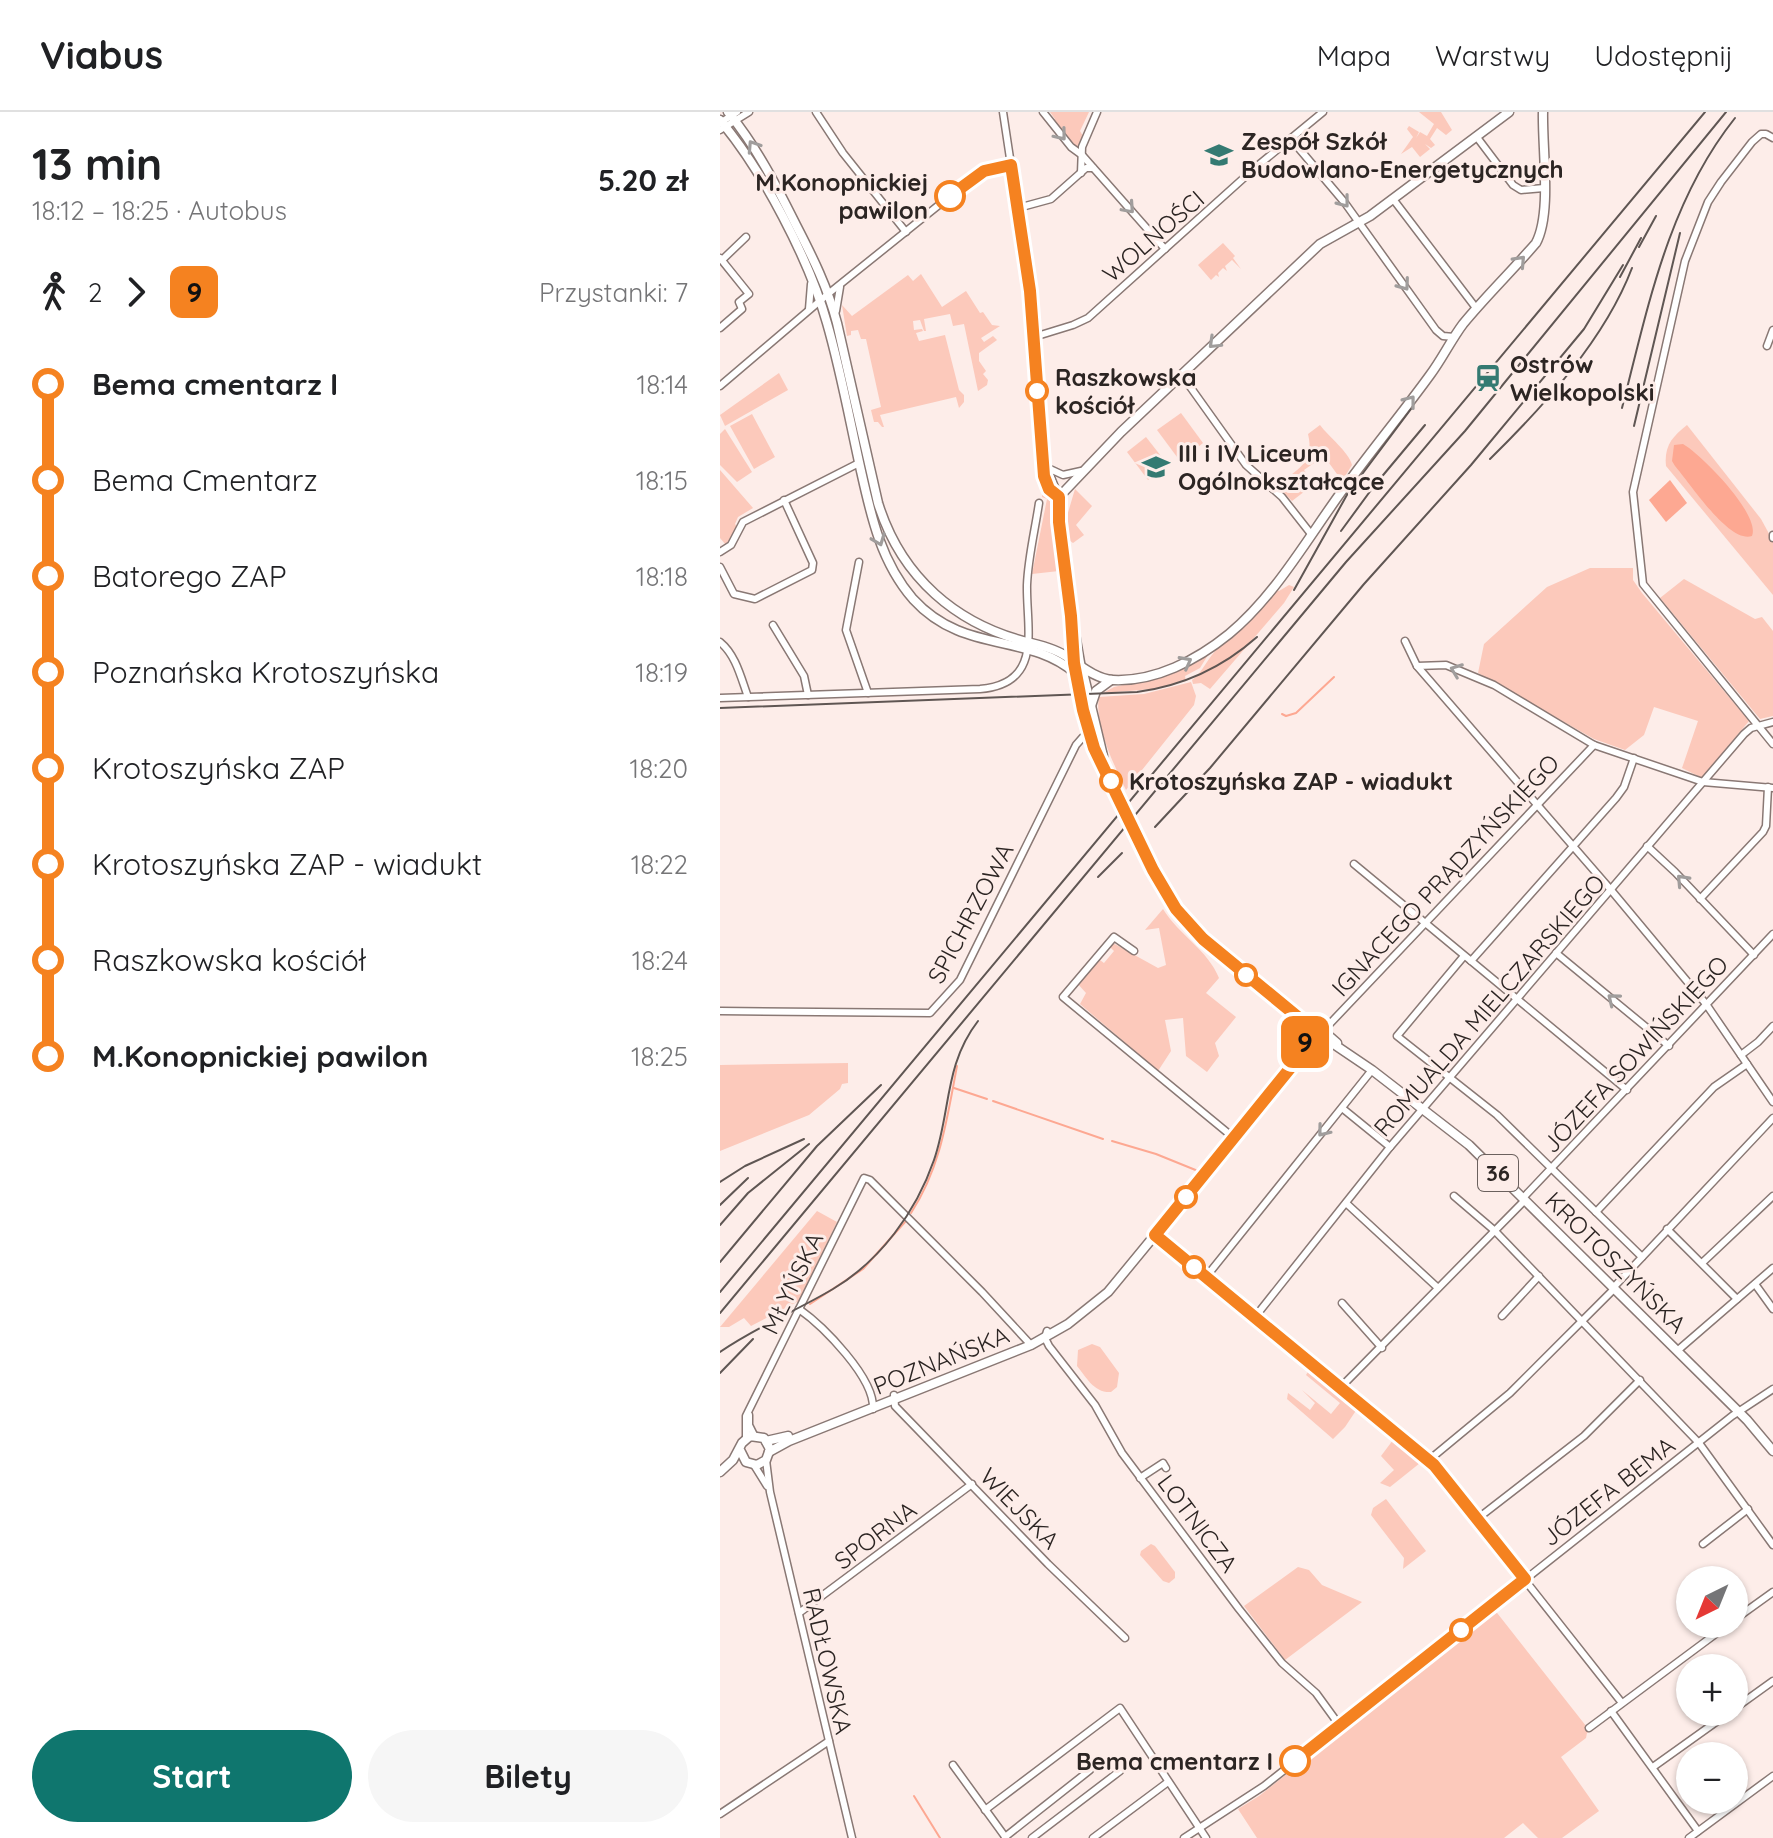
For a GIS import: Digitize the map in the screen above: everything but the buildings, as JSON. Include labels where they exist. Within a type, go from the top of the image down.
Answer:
[{"type":"main road","points":[[1119,798],[1092,732],[1077,668],[1060,530],[1059,497],[1081,471],[1315,248],[1360,223],[1509,112]]},
{"type":"main road","points":[[1090,711],[1096,691],[1112,680],[1166,672],[1187,662],[1219,641],[1260,602],[1425,382],[1476,308],[1539,239],[1544,223],[1543,112]]},
{"type":"main road","points":[[733,115],[769,172],[814,274],[820,301],[832,320],[878,503],[894,542],[909,566],[940,600],[1014,643]]},
{"type":"main road","points":[[722,124],[762,180],[828,294],[859,463],[881,547],[893,571],[926,611],[955,631],[981,640],[1014,643],[1045,651],[1077,668],[1090,711],[1092,732]]},
{"type":"main road","points":[[1045,651],[1064,649],[1072,641]]},
{"type":"main road","points":[[1045,651],[1063,662],[1112,680]]},
{"type":"main road","name":"KROTOSZYŃSKA","points":[[1145,855],[1164,891],[1190,926],[1221,955],[1295,1009],[1320,1033],[1469,1145],[1739,1411],[1773,1451]]},
{"type":"main road","name":"POZNAŃSKA","points":[[768,1456],[776,1446],[1029,1343],[1088,1310],[1108,1292],[1320,1033]]},
{"type":"main road","name":"POZNAŃSKA","points":[[766,1441],[875,1406]]},
{"type":"main road","points":[[720,1472],[750,1437],[766,1441],[768,1456],[750,1464],[736,1465],[720,1480]]},
{"type":"main road","points":[[740,1450],[750,1464]]},
{"type":"street","points":[[722,124],[733,115],[749,112]]},
{"type":"street","points":[[816,112],[843,153],[906,232]]},
{"type":"street","points":[[1003,112],[1030,291],[1042,457],[1047,484],[1059,497]]},
{"type":"street","points":[[1043,112],[1165,249]]},
{"type":"street","points":[[1081,173],[1082,145],[1097,112]]},
{"type":"street","name":"WOLNOŚCI","points":[[1034,337],[1088,318],[1323,112]]},
{"type":"street","points":[[1773,138],[1766,134],[1757,137],[1708,202],[1685,261],[1648,437],[1633,492],[1641,578],[1653,599],[1773,744]]},
{"type":"street","points":[[1476,136],[1513,185],[1521,190],[1544,188]]},
{"type":"street","points":[[1291,139],[1360,223],[1436,330],[1443,336],[1454,337]]},
{"type":"street","points":[[720,386],[975,176],[992,168],[1011,165]]},
{"type":"street","points":[[1018,208],[1051,199],[1088,167],[1093,168]]},
{"type":"street","points":[[1393,199],[1476,308]]},
{"type":"street","points":[[720,328],[742,309],[739,302],[749,294],[721,259],[746,237]]},
{"type":"street","points":[[808,312],[814,274],[841,284]]},
{"type":"street","points":[[808,312],[832,320],[841,284]]},
{"type":"street","points":[[1767,346],[1773,330]]},
{"type":"street","points":[[1181,374],[1246,465],[1282,497],[1311,534]]},
{"type":"street","points":[[1042,457],[1059,497]]},
{"type":"street","points":[[720,552],[731,545],[743,522],[859,463]]},
{"type":"street","points":[[1047,466],[1059,475],[1081,471]]},
{"type":"street","points":[[720,567],[734,594],[755,599],[812,570],[813,563],[784,500]]},
{"type":"street","points":[[1023,667],[1029,647],[1027,583],[1039,503]]},
{"type":"street","points":[[859,562],[846,630],[868,693]]},
{"type":"street","points":[[1071,616],[1077,668]]},
{"type":"street","points":[[773,625],[804,676],[808,695]]},
{"type":"street","points":[[1023,667],[1014,643],[1028,626]]},
{"type":"street","points":[[1405,641],[1417,666],[1706,1004],[1773,1102]]},
{"type":"street","points":[[720,642],[727,648],[738,669],[748,697]]},
{"type":"street","points":[[720,698],[988,688],[1009,681],[1045,651]]},
{"type":"street","points":[[1417,666],[1446,665],[1494,685],[1594,745],[1703,782],[1771,788],[1763,832],[1700,899]]},
{"type":"street","points":[[1759,725],[1773,722]]},
{"type":"street","name":"ROMUALDA MIELCZARSKIEGO","points":[[1255,1317],[1423,1108],[1747,731],[1759,725]]},
{"type":"street","name":"SPICHRZOWA","points":[[720,1011],[930,1013],[960,980],[1076,745],[1092,732]]},
{"type":"street","name":"IGNACEGO PRĄDZYŃSKIEGO","points":[[1320,1033],[1594,745]]},
{"type":"street","points":[[1471,961],[1616,798],[1624,787],[1634,758]]},
{"type":"street","points":[[1647,846],[1754,955]]},
{"type":"street","points":[[1354,864],[1627,1090]]},
{"type":"street","name":"JÓZEFA SOWIŃSKIEGO","points":[[1340,1388],[1495,1231],[1773,934]]},
{"type":"street","points":[[1134,951],[1114,937],[1063,997],[1234,1138]]},
{"type":"street","points":[[1556,953],[1669,1046]]},
{"type":"street","points":[[1464,956],[1397,1036],[1497,1115],[1642,1257]]},
{"type":"street","points":[[1741,1055],[1773,1026]]},
{"type":"street","points":[[1596,1212],[1714,1087],[1747,1064]]},
{"type":"street","points":[[1206,1277],[1372,1070]]},
{"type":"street","points":[[1342,1108],[1390,1147]]},
{"type":"street","points":[[1429,1460],[1500,1403],[1614,1288],[1773,1118]]},
{"type":"street","name":"MŁYŃSKA","points":[[750,1437],[750,1407],[864,1178],[982,1292],[1029,1343]]},
{"type":"street","points":[[1454,1196],[1495,1231],[1699,1443],[1773,1545]]},
{"type":"street","points":[[1702,1263],[1773,1196]]},
{"type":"street","points":[[1346,1203],[1438,1288]]},
{"type":"street","points":[[1667,1229],[1737,1299]]},
{"type":"street","points":[[1155,1235],[1429,1460],[1622,1703]]},
{"type":"street","points":[[1677,1351],[1773,1268]]},
{"type":"street","points":[[1502,1316],[1539,1276]]},
{"type":"street","points":[[1755,1284],[1773,1309]]},
{"type":"street","points":[[1342,1303],[1382,1348]]},
{"type":"street","points":[[799,1309],[861,1373],[875,1406]]},
{"type":"street","name":"LOTNICZA","points":[[1046,1334],[1140,1478],[1276,1656],[1316,1693],[1340,1726]]},
{"type":"street","points":[[1477,1519],[1584,1436],[1640,1380]]},
{"type":"street","name":"JÓZEFA BEMA","points":[[1184,1838],[1249,1797],[1739,1411],[1773,1389]]},
{"type":"street","name":"WIEJSKA","points":[[894,1398],[972,1484],[1125,1638]]},
{"type":"street","points":[[768,1456],[770,1492]]},
{"type":"street","points":[[1140,1478],[1163,1463],[1166,1468]]},
{"type":"street","points":[[750,1464],[770,1492]]},
{"type":"street","name":"SPORNA","points":[[799,1613],[972,1484]]},
{"type":"street","name":"RADŁOWSKA","points":[[770,1492],[852,1838]]},
{"type":"street","points":[[1703,1544],[1748,1509]]},
{"type":"street","points":[[1748,1610],[1773,1592]]},
{"type":"street","points":[[1589,1728],[1710,1638]]},
{"type":"street","points":[[1748,1699],[1773,1681]]},
{"type":"street","points":[[985,1810],[1120,1708],[1206,1838]]},
{"type":"street","points":[[1611,1711],[1698,1831]]},
{"type":"street","points":[[1653,1767],[1711,1726]]},
{"type":"street","points":[[720,1814],[829,1741]]},
{"type":"street","points":[[953,1765],[1005,1837],[1090,1770]]},
{"type":"street","points":[[1032,1838],[1120,1771]]},
{"type":"street","points":[[1689,1838],[1773,1776]]},
{"type":"street","points":[[1093,1838],[1168,1782]]},
{"type":"shaded area","points":[[1050,112],[1089,112],[1077,147],[1052,120],[1055,119]]},
{"type":"shaded area","points":[[1419,112],[1441,112],[1452,130],[1446,135],[1437,128],[1430,139],[1435,145],[1431,148],[1425,144],[1430,149],[1420,157],[1412,147],[1401,154],[1413,137],[1407,129],[1409,126],[1419,132],[1416,138],[1420,132],[1427,136],[1434,124]]},
{"type":"shaded area","points":[[1223,243],[1235,256],[1233,258],[1241,269],[1232,260],[1225,266],[1227,271],[1223,268],[1218,273],[1219,277],[1216,275],[1211,280],[1198,265]]},
{"type":"shaded area","points":[[921,274],[942,307],[966,291],[980,313],[983,312],[992,325],[1000,326],[981,338],[984,342],[993,336],[997,340],[979,353],[979,361],[986,371],[983,374],[988,380],[987,385],[978,391],[964,324],[953,326],[950,314],[924,319],[924,331],[920,320],[913,321],[914,330],[923,331],[916,333],[919,341],[945,335],[964,402],[959,408],[956,397],[880,415],[882,427],[874,422],[871,410],[881,407],[866,339],[861,339],[858,330],[851,331],[851,335],[847,336],[842,305],[852,316],[908,275],[913,281]]},
{"type":"shaded area","points":[[779,373],[788,390],[725,426],[720,415]]},
{"type":"shaded area","points":[[1181,413],[1203,443],[1180,461],[1157,430]]},
{"type":"shaded area","points":[[752,414],[775,457],[754,469],[730,426]]},
{"type":"shaded area","points":[[1320,425],[1352,465],[1342,481],[1324,456],[1304,470],[1316,487],[1309,488],[1292,501],[1276,485],[1302,465],[1309,452],[1308,434]]},
{"type":"shaded area","points":[[1687,425],[1761,519],[1773,541],[1773,595],[1666,466],[1670,442]]},
{"type":"shaded area","points":[[725,429],[752,472],[737,482],[720,465],[720,434]]},
{"type":"shaded area","points":[[1146,437],[1168,465],[1148,480],[1127,452]]},
{"type":"shaded area","points":[[1683,444],[1715,472],[1739,500],[1748,514],[1752,536],[1743,536],[1721,522],[1675,466],[1672,461],[1674,445]]},
{"type":"shaded area","points":[[720,470],[753,508],[738,517],[735,524],[738,528],[726,545],[720,538]]},
{"type":"shaded area","points":[[1670,480],[1687,503],[1666,522],[1649,500]]},
{"type":"shaded area","points":[[1042,484],[1051,501],[1051,526],[1059,571],[1032,574],[1047,499],[1042,497],[1043,489],[1039,488]]},
{"type":"shaded area","points":[[1075,489],[1092,506],[1076,525],[1084,535],[1073,543],[1069,540],[1067,516]]},
{"type":"shaded area","points":[[1590,568],[1633,568],[1633,580],[1642,593],[1749,721],[1702,778],[1682,768],[1698,721],[1654,707],[1644,735],[1625,750],[1594,739],[1478,673],[1484,644],[1547,587]]},
{"type":"shaded area","points":[[1684,579],[1755,619],[1762,617],[1773,631],[1773,716],[1760,719],[1660,598]]},
{"type":"shaded area","points":[[1289,585],[1294,587],[1284,603],[1210,689],[1201,683],[1193,684],[1192,680],[1215,651],[1276,589],[1279,591]]},
{"type":"shaded area","points":[[1208,655],[1200,668],[1185,676],[1186,681],[1153,689],[1103,693],[1114,687],[1172,674]]},
{"type":"shaded area","points":[[1191,682],[1196,696],[1194,705],[1126,790],[1102,732],[1099,697],[1144,694]]},
{"type":"shaded area","points":[[1163,909],[1214,968],[1219,978],[1206,993],[1236,1017],[1215,1043],[1219,1056],[1207,1072],[1186,1056],[1183,1018],[1165,1020],[1171,1051],[1158,1071],[1080,1004],[1086,993],[1077,983],[1097,958],[1104,963],[1114,951],[1108,945],[1111,942],[1158,968],[1166,965],[1159,928],[1145,930]]},
{"type":"shaded area","points":[[848,1063],[848,1083],[842,1084],[809,1115],[720,1151],[720,1065]]},
{"type":"shaded area","points":[[817,1211],[837,1222],[799,1301],[751,1326],[744,1318],[729,1327],[720,1327]]},
{"type":"shaded area","points":[[1092,1344],[1100,1347],[1119,1373],[1117,1387],[1111,1392],[1095,1387],[1077,1366],[1078,1350]]},
{"type":"shaded area","points":[[1311,1367],[1359,1406],[1333,1439],[1287,1399],[1288,1393],[1310,1410],[1315,1403],[1302,1390],[1331,1414],[1340,1403],[1306,1375]]},
{"type":"shaded area","points":[[1396,1436],[1420,1456],[1420,1463],[1390,1487],[1380,1483],[1394,1470],[1381,1456]]},
{"type":"shaded area","points":[[1386,1499],[1426,1551],[1403,1569],[1404,1558],[1371,1515],[1373,1508]]},
{"type":"shaded area","points":[[1151,1544],[1175,1572],[1175,1578],[1169,1583],[1163,1581],[1140,1555]]},
{"type":"shaded area","points":[[1298,1567],[1309,1570],[1322,1585],[1362,1602],[1285,1660],[1244,1606]]},
{"type":"shaded area","points":[[1494,1609],[1590,1731],[1586,1738],[1561,1757],[1599,1811],[1562,1838],[1538,1838],[1523,1823],[1504,1838],[1257,1838],[1238,1809],[1259,1796]]},
{"type":"waterway","points":[[1282,714],[1296,713],[1334,677]]},
{"type":"waterway","points":[[911,1213],[936,1160],[957,1066]]},
{"type":"waterway","points":[[954,1088],[987,1099]]},
{"type":"waterway","points":[[993,1101],[1103,1139]]},
{"type":"waterway","points":[[1112,1141],[1198,1171]]},
{"type":"waterway","points":[[810,1304],[863,1269],[905,1222]]},
{"type":"waterway","points":[[914,1796],[940,1838]]},
{"type":"tunnel","points":[[1119,798],[1145,855]]},
{"type":"railway","points":[[720,1292],[1705,112]]},
{"type":"railway","points":[[720,1313],[1346,562],[1465,431],[1726,112]]},
{"type":"railway","points":[[1622,408],[1652,294],[1677,220],[1712,150],[1735,118]]},
{"type":"railway","points":[[1639,247],[1656,216]]},
{"type":"railway","points":[[1634,426],[1680,233]]},
{"type":"railway","points":[[1620,277],[1641,238]]},
{"type":"railway","points":[[1155,827],[1210,768],[1364,584],[1471,465],[1584,329],[1623,265]]},
{"type":"railway","points":[[1490,459],[1552,394],[1589,346],[1632,268]]},
{"type":"railway","points":[[1294,590],[1348,493],[1411,409]]},
{"type":"railway","points":[[1341,531],[1425,425]]},
{"type":"railway","points":[[720,708],[1137,692],[1201,674],[1230,658],[1257,637]]},
{"type":"railway","points":[[1098,877],[1122,853]]},
{"type":"railway","points":[[720,1352],[850,1278],[894,1234],[917,1198],[934,1160],[959,1054],[978,1021]]},
{"type":"railway","points":[[720,1262],[817,1146],[881,1085]]},
{"type":"railway","points":[[720,1182],[745,1166],[804,1139]]},
{"type":"railway","points":[[720,1225],[748,1193],[809,1144]]},
{"type":"railway","points":[[720,1205],[748,1178]]},
{"type":"railway","points":[[720,1373],[753,1339]]},
{"type":"bus line","name":"9","points":[[950,196],[984,171],[1011,165],[1030,291],[1044,476],[1049,489],[1059,497],[1076,679],[1094,748],[1153,870],[1180,914],[1213,948],[1316,1032],[1307,1039],[1300,1056],[1155,1235],[1434,1465],[1525,1579],[1295,1761]]},
{"type":"place","name":"Zespół Szkół Budowlano-Energetycznych","points":[[1219,155]]},
{"type":"place","name":"M.Konopnickiej pawilon","points":[[950,196]]},
{"type":"place","name":"Ostrów Wielkopolski","points":[[1488,378]]},
{"type":"place","name":"Raszkowska kościół","points":[[1037,391]]},
{"type":"place","name":"III i IV Liceum Ogólnokształcące","points":[[1156,467]]},
{"type":"place","name":"Krotoszyńska ZAP - wiadukt","points":[[1111,781]]},
{"type":"place","name":"Bema cmentarz I","points":[[1295,1761]]}]
